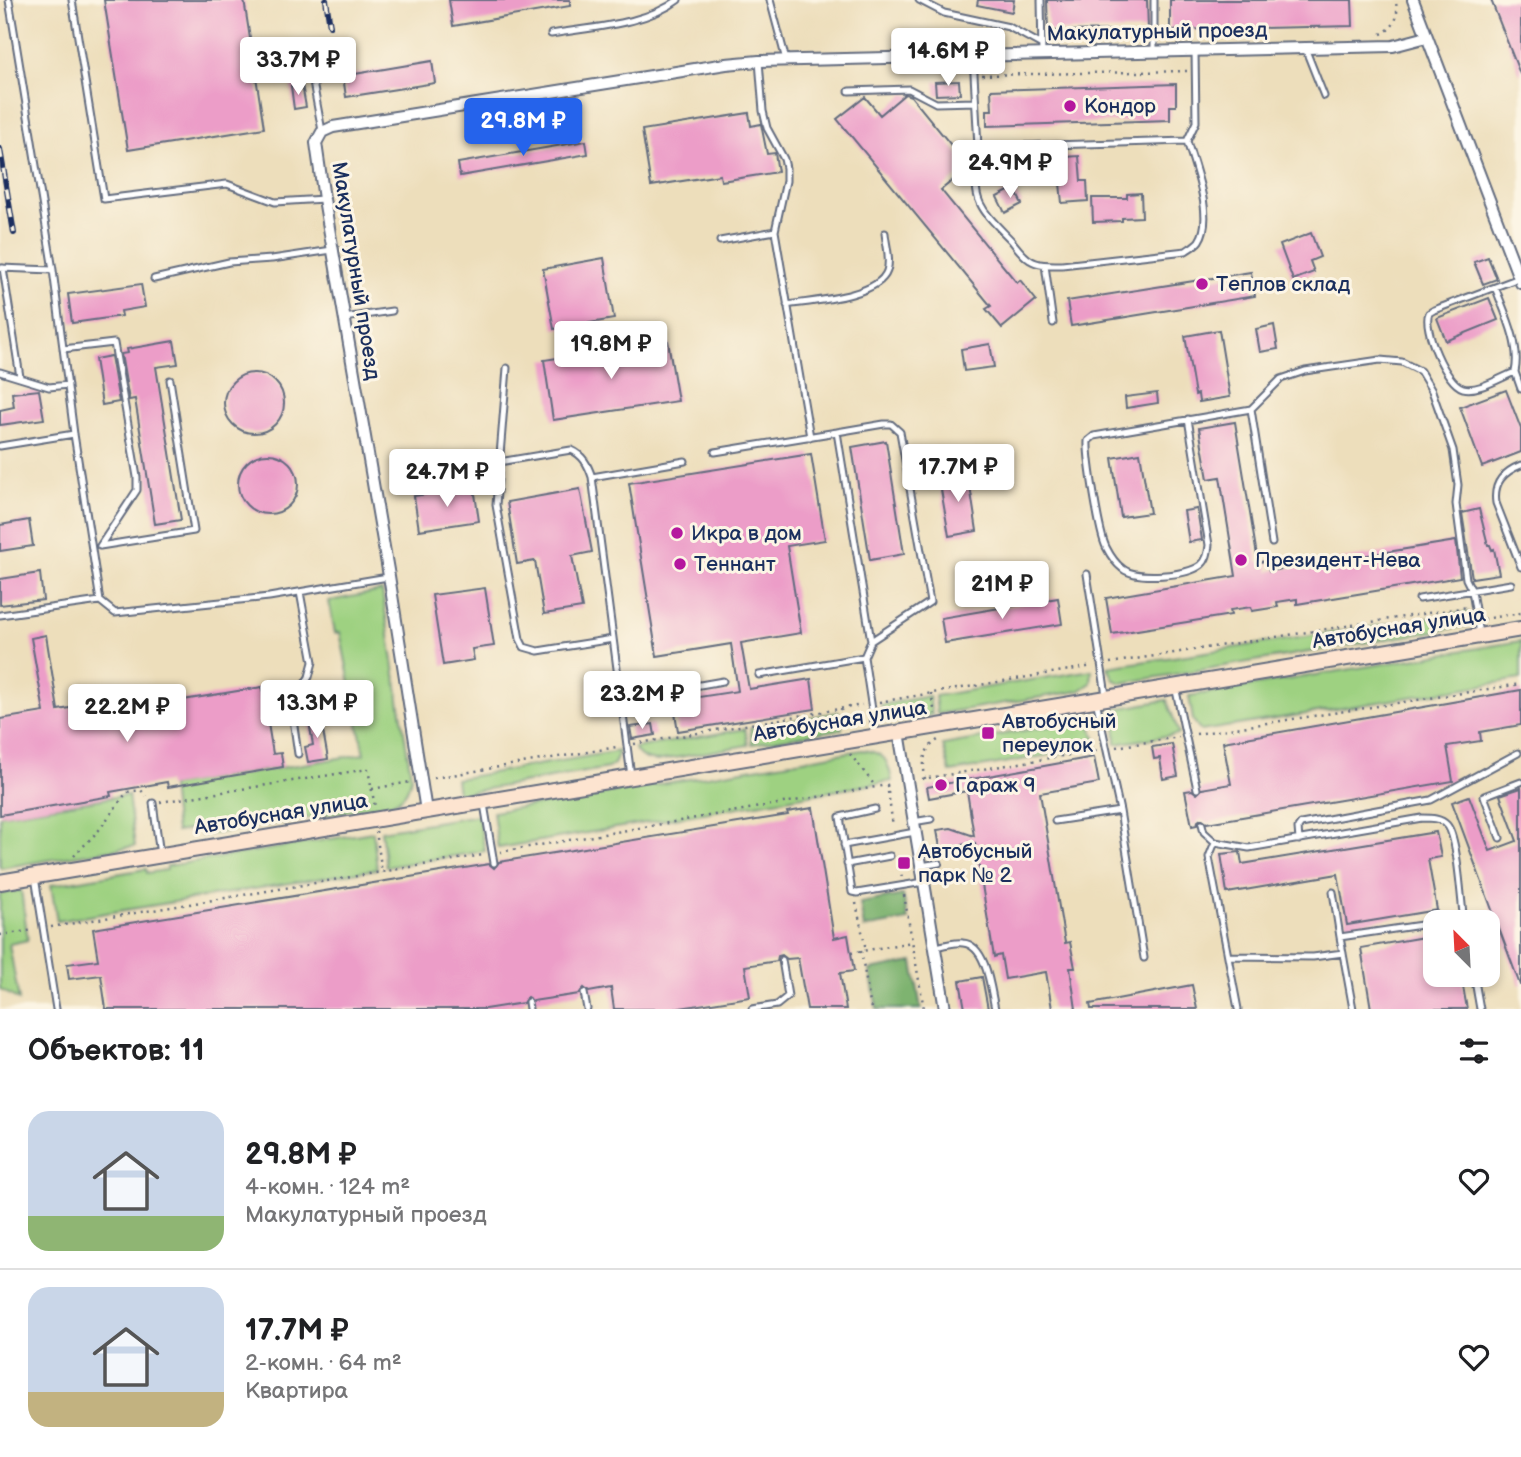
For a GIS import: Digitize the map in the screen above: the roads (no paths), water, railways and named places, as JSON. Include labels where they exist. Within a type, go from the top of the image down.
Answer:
[{"type":"street","points":[[1413,0],[1520,280]]},
{"type":"street","name":"Макулатурный проезд","points":[[426,811],[389,576],[324,199],[317,143],[323,132],[347,125],[726,64],[759,61],[973,56],[1042,50],[1195,51],[1393,46],[1427,37]]},
{"type":"street","name":"Автобусная улица","points":[[0,882],[1521,629]]},
{"type":"street","points":[[899,732],[945,1009]]},
{"type":"lane","points":[[9,0],[53,270],[74,434],[100,601],[115,613],[300,592],[389,576]]},
{"type":"lane","points":[[72,0],[104,199],[227,184],[275,202],[324,199]]},
{"type":"lane","points":[[551,34],[649,16],[665,10],[678,0]]},
{"type":"lane","points":[[770,0],[786,60]]},
{"type":"lane","points":[[919,0],[944,13],[1009,27],[1042,50]]},
{"type":"lane","points":[[1041,0],[1042,50]]},
{"type":"lane","points":[[1154,0],[1154,51]]},
{"type":"lane","points":[[1305,48],[1324,96]]},
{"type":"lane","points":[[973,56],[979,165],[974,182],[977,199],[984,212],[1030,260],[1045,265],[1062,265],[1186,251],[1198,243],[1204,231],[1203,199],[1187,141],[1196,122],[1195,51]]},
{"type":"lane","points":[[308,55],[323,132]]},
{"type":"lane","points":[[759,61],[767,128],[786,168],[786,181],[775,231],[810,437]]},
{"type":"lane","points":[[849,91],[909,89],[936,103],[975,102]]},
{"type":"lane","points":[[978,147],[1187,141]]},
{"type":"lane","points":[[720,241],[775,231]]},
{"type":"lane","points":[[788,305],[854,293],[878,283],[888,269],[885,233]]},
{"type":"lane","points":[[154,279],[229,262],[332,250]]},
{"type":"lane","points":[[1045,265],[1053,323]]},
{"type":"lane","points":[[20,377],[1,268],[53,270]]},
{"type":"lane","points":[[1515,372],[1476,387],[1466,389],[1456,386],[1443,367],[1426,323],[1429,313],[1434,310],[1520,280]]},
{"type":"lane","points":[[1495,287],[1520,354],[1515,372],[1521,389]]},
{"type":"lane","points":[[343,318],[392,312]]},
{"type":"lane","points":[[63,349],[114,343],[137,490],[100,546]]},
{"type":"lane","points":[[1188,419],[1209,545],[1208,556],[1202,565],[1192,570],[1148,576],[1133,575],[1121,568],[1106,547],[1101,532],[1088,441],[1094,436],[1188,419],[1251,409],[1281,379],[1305,371],[1380,360],[1402,362],[1420,371],[1432,391],[1453,450],[1466,579],[1472,591],[1480,635]]},
{"type":"lane","points":[[507,368],[496,505],[520,639],[524,647],[538,651],[613,639]]},
{"type":"lane","points":[[0,372],[49,387],[68,385]]},
{"type":"lane","points":[[91,548],[194,531],[170,380]]},
{"type":"lane","points":[[1251,409],[1272,543]]},
{"type":"lane","points":[[715,452],[884,424],[891,424],[900,432],[930,602],[872,641],[864,657],[876,736]]},
{"type":"lane","points":[[837,432],[872,641]]},
{"type":"lane","points":[[0,446],[74,434]]},
{"type":"lane","points":[[499,462],[571,450],[584,460],[592,477],[631,777]]},
{"type":"lane","points":[[592,477],[685,461]]},
{"type":"lane","points":[[1520,562],[1494,494],[1502,475],[1521,465]]},
{"type":"lane","points":[[1087,574],[1101,665],[1105,749],[1120,811],[1144,958]]},
{"type":"lane","points":[[1419,599],[1510,584]]},
{"type":"lane","points":[[298,754],[291,705],[309,677],[313,663],[300,592]]},
{"type":"lane","points":[[0,615],[100,601]]},
{"type":"lane","points":[[760,675],[864,657]]},
{"type":"lane","points":[[620,699],[723,681]]},
{"type":"lane","points":[[1175,686],[1197,789]]},
{"type":"lane","points":[[1299,840],[1298,828],[1301,824],[1431,800],[1518,752]]},
{"type":"lane","points":[[1500,838],[1484,796],[1521,782]]},
{"type":"lane","points":[[484,801],[494,863]]},
{"type":"lane","points":[[153,803],[160,855]]},
{"type":"lane","points":[[875,809],[841,816],[839,820],[851,890],[854,893],[924,882]]},
{"type":"lane","points":[[1055,821],[1120,811]]},
{"type":"lane","points":[[1202,824],[1204,832],[1215,842],[1249,848],[1422,818],[1440,820],[1447,825],[1453,841],[1463,910]]},
{"type":"lane","points":[[844,845],[894,836],[931,819]]},
{"type":"lane","points":[[1215,842],[1209,857],[1237,1009]]},
{"type":"lane","points":[[847,864],[890,856]]},
{"type":"lane","points":[[921,866],[939,863]]},
{"type":"lane","points":[[34,876],[55,1009]]},
{"type":"lane","points":[[1334,892],[1353,1009]]},
{"type":"lane","points":[[1340,937],[1423,925]]},
{"type":"lane","points":[[936,947],[962,943],[975,948],[988,972],[995,1009]]},
{"type":"lane","points":[[1227,956],[1313,957],[1343,953]]},
{"type":"lane","points":[[753,1009],[777,1005],[788,996],[782,960]]},
{"type":"lane","points":[[1476,987],[1480,1009]]},
{"type":"lane","points":[[584,993],[587,1009]]},
{"type":"railway","points":[[326,0],[330,26]]},
{"type":"railway","points":[[0,149],[14,233]]},
{"type":"place","name":"Кондор","points":[[1070,106]]},
{"type":"place","name":"Теплов склад","points":[[1202,284]]},
{"type":"place","name":"Икра в дом","points":[[677,533]]},
{"type":"place","name":"Президент-Нева","points":[[1241,560]]},
{"type":"place","name":"Теннант","points":[[680,564]]},
{"type":"place","name":"Автобусный переулок","points":[[988,733]]},
{"type":"place","name":"Гараж 9","points":[[941,785]]},
{"type":"place","name":"Автобусный парк № 2","points":[[904,863]]}]
